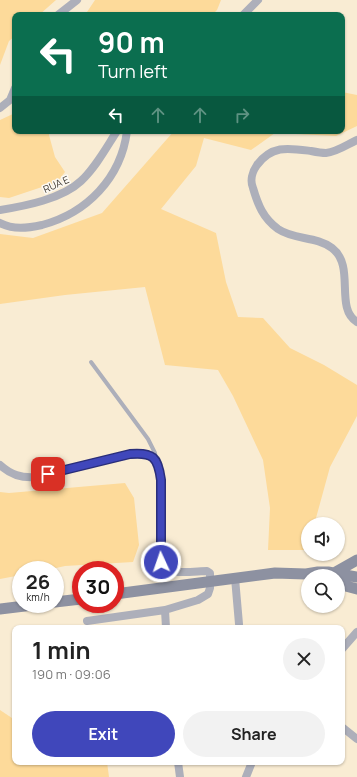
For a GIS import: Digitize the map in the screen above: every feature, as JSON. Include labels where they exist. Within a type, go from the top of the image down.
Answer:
[{"type":"main road","points":[[341,569],[357,560]]},
{"type":"main road","points":[[124,593],[276,573],[301,575]]},
{"type":"main road","points":[[345,575],[357,577]]},
{"type":"main road","points":[[345,586],[357,589]]},
{"type":"main road","points":[[0,610],[12,608]]},
{"type":"street","points":[[62,12],[77,0]]},
{"type":"street","points":[[246,12],[258,0]]},
{"type":"street","points":[[0,108],[10,100],[12,95]]},
{"type":"street","name":"RUA E","points":[[0,210],[16,208],[44,200],[72,189],[92,169],[115,134]]},
{"type":"street","points":[[0,223],[18,228],[31,227],[68,216],[83,206],[97,194],[108,181],[118,164],[127,134]]},
{"type":"street","points":[[357,140],[326,153],[290,149],[275,150],[263,157],[253,170],[251,184],[257,203],[265,218],[279,229],[293,236],[318,241],[331,247],[339,254],[343,263],[345,275],[346,305],[350,314],[357,322]]},
{"type":"street","points":[[0,465],[8,472],[26,478],[36,477],[130,454],[141,453],[149,455],[156,460],[161,480],[161,562],[164,568],[169,571],[207,571],[210,573],[211,581],[208,594],[198,600],[166,610],[87,621]]},
{"type":"street","points":[[235,578],[239,624]]},
{"type":"street","points":[[166,610],[166,625]]},
{"type":"street","points":[[345,646],[357,632]]},
{"type":"street","points":[[345,729],[357,739]]},
{"type":"street","points":[[178,765],[180,777]]},
{"type":"street","points":[[246,777],[251,765]]},
{"type":"lane","points":[[91,362],[148,439],[156,452],[156,460]]},
{"type":"shaded area","points":[[0,0],[56,0],[42,12],[12,12],[12,38],[9,41],[0,65]]},
{"type":"shaded area","points":[[95,0],[221,0],[215,12],[87,12]]},
{"type":"shaded area","points":[[345,93],[357,95],[357,126],[345,132]]},
{"type":"shaded area","points":[[12,114],[12,134],[49,134],[55,157],[65,172],[57,182],[9,198],[0,197],[0,120]]},
{"type":"shaded area","points":[[171,134],[274,134],[251,150],[204,138],[196,166],[161,209],[216,233],[226,282],[238,317],[263,318],[290,348],[324,365],[357,385],[357,416],[330,467],[316,517],[301,517],[301,550],[268,550],[270,508],[263,460],[233,396],[218,370],[165,365],[145,287],[65,295],[0,304],[0,234],[33,238],[102,213]]},
{"type":"shaded area","points":[[295,134],[340,134],[336,136]]},
{"type":"shaded area","points":[[125,483],[134,498],[139,545],[133,562],[72,561],[72,566],[64,566],[64,561],[12,561],[12,577],[0,579],[0,492],[9,493]]},
{"type":"shaded area","points":[[0,710],[12,718],[12,765],[107,765],[109,777],[0,777]]},
{"type":"route","points":[[48,474],[130,454],[141,453],[149,455],[156,460],[161,480],[161,562]]}]
